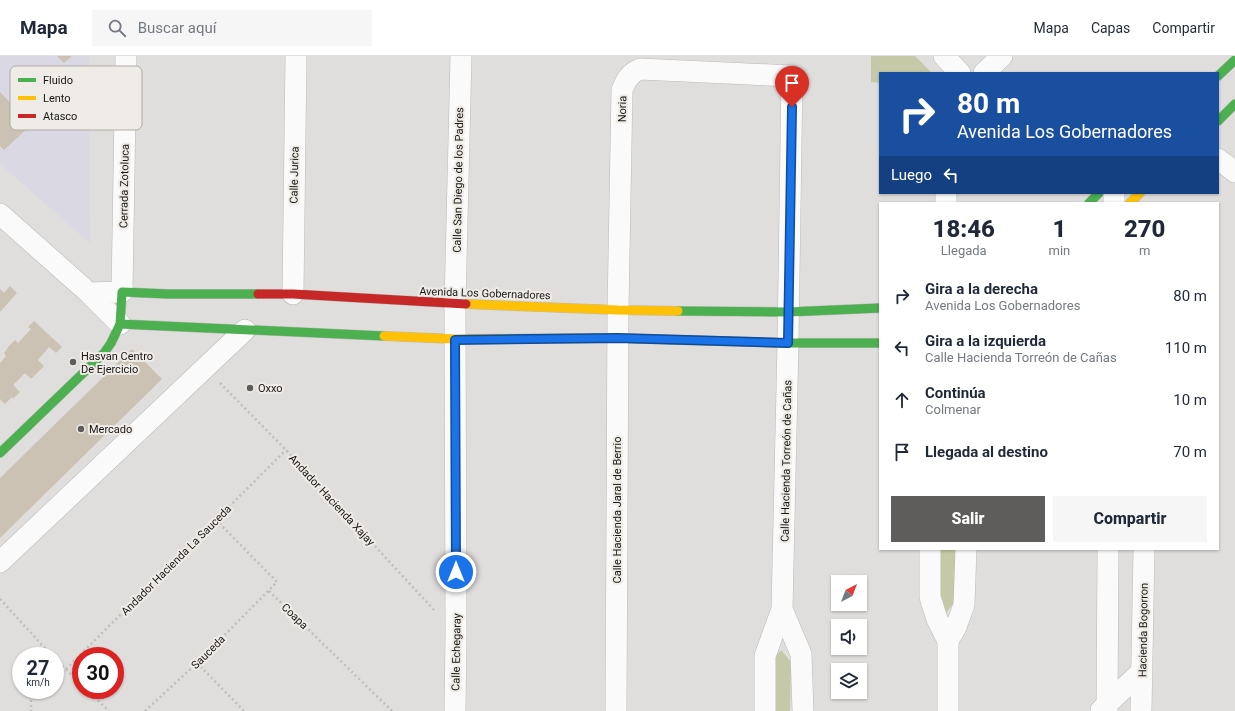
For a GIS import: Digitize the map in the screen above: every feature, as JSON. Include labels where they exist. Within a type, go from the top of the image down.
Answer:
[{"type":"street","name":"Cerrada Zotoluca","points":[[126,56],[126,66]]},
{"type":"street","name":"Calle Jurica","points":[[293,294],[296,56]]},
{"type":"street","name":"Calle San Diego de los Padres","points":[[455,304],[461,56]]},
{"type":"street","points":[[944,56],[959,72]]},
{"type":"street","points":[[985,72],[1002,56]]},
{"type":"street","points":[[1219,75],[1235,60]]},
{"type":"street","name":"Noria","points":[[618,310],[622,90],[627,78],[633,72],[640,69],[792,76]]},
{"type":"street","name":"Calle Hacienda Torreón de Cañas","points":[[765,711],[765,656],[782,609],[792,76]]},
{"type":"street","points":[[1219,120],[1235,104]]},
{"type":"street","name":"Cerrada Zotoluca","points":[[122,292],[125,130]]},
{"type":"street","points":[[1219,160],[1235,172]]},
{"type":"street","points":[[1090,202],[1098,194]]},
{"type":"street","points":[[1131,202],[1139,194]]},
{"type":"street","points":[[0,214],[89,292],[120,324],[455,340],[618,338],[788,343],[879,343]]},
{"type":"street","points":[[0,453],[104,353],[111,343],[120,324],[122,292],[89,292]]},
{"type":"street","name":"Avenida Los Gobernadores","points":[[122,292],[168,294],[293,294],[455,304],[618,310],[788,312],[879,308]]},
{"type":"street","name":"Calle Echegaray","points":[[455,304],[455,711]]},
{"type":"street","name":"Calle Hacienda Jaral de Berrio","points":[[616,711],[618,310]]},
{"type":"street","points":[[0,562],[245,330]]},
{"type":"street","points":[[930,550],[930,597],[937,619],[948,641],[948,711]]},
{"type":"street","points":[[948,641],[956,628],[964,605],[966,550]]},
{"type":"street","points":[[1104,709],[1108,550]]},
{"type":"street","name":"Hacienda Bogorron","points":[[1141,711],[1144,550]]},
{"type":"street","name":"Calle Hacienda Torreón de Cañas","points":[[782,609],[801,654],[803,711]]},
{"type":"street","points":[[1104,709],[1142,671]]},
{"type":"path","name":"Andador Hacienda Xajay","points":[[205,368],[286,450],[435,611]]},
{"type":"path","name":"Andador Hacienda La Sauceda","points":[[66,670],[286,450]]},
{"type":"path","points":[[216,520],[277,582],[269,591]]},
{"type":"path","name":"Sauceda","points":[[145,711],[197,663],[269,591]]},
{"type":"path","name":"Coapa","points":[[269,591],[392,711]]},
{"type":"path","points":[[0,599],[43,647]]},
{"type":"path","points":[[197,663],[244,711]]},
{"type":"path","points":[[66,670],[72,676]]},
{"type":"path","points":[[31,699],[31,711]]},
{"type":"path","points":[[96,699],[109,711]]},
{"type":"shaded area","points":[[0,56],[89,56],[89,66],[10,66],[10,130],[89,130],[90,243],[0,164]]},
{"type":"green space","points":[[871,56],[915,56],[931,72],[879,72],[879,83],[871,82]]},
{"type":"green space","points":[[937,550],[956,550],[954,603],[945,614],[935,599]]},
{"type":"green space","points":[[781,650],[791,662],[790,711],[770,711],[772,661]]},
{"type":"building","points":[[57,56],[72,56],[64,63]]},
{"type":"building","points":[[0,92],[10,103],[10,130],[26,130],[4,150],[0,146]]},
{"type":"building","points":[[10,286],[17,293],[0,312],[0,289],[4,293]]},
{"type":"building","points":[[34,321],[62,347],[56,353],[49,347],[38,360],[44,366],[31,379],[25,373],[13,385],[20,392],[5,404],[0,399],[0,363],[6,356],[4,353],[9,346],[15,340],[18,343],[31,329],[28,327]]},
{"type":"building","name":"Mercado","points":[[132,349],[162,379],[0,538],[0,478]]},
{"type":"traffic: fast","points":[[1219,75],[1235,60]]},
{"type":"traffic: fast","points":[[1219,120],[1235,104]]},
{"type":"traffic: fast","points":[[1090,202],[1098,194]]},
{"type":"traffic: fast","points":[[0,453],[104,353],[111,343],[120,324],[122,292],[168,294],[258,294]]},
{"type":"traffic: fast","points":[[678,311],[788,312],[879,308]]},
{"type":"traffic: fast","points":[[120,324],[384,336]]},
{"type":"traffic: fast","points":[[608,338],[788,343],[879,343]]},
{"type":"traffic: slow","points":[[1131,202],[1139,194]]},
{"type":"traffic: slow","points":[[466,304],[678,311]]},
{"type":"traffic: slow","points":[[384,336],[455,339],[608,338]]},
{"type":"traffic: jam","points":[[258,294],[293,294],[466,304]]},
{"type":"place","name":"Hasvan Centro De Ejercicio","points":[[73,362]]},
{"type":"place","name":"Oxxo","points":[[250,388]]},
{"type":"place","name":"Mercado","points":[[81,429]]},
{"type":"route","points":[[456,572],[455,340],[618,338],[788,343],[792,107]]}]
